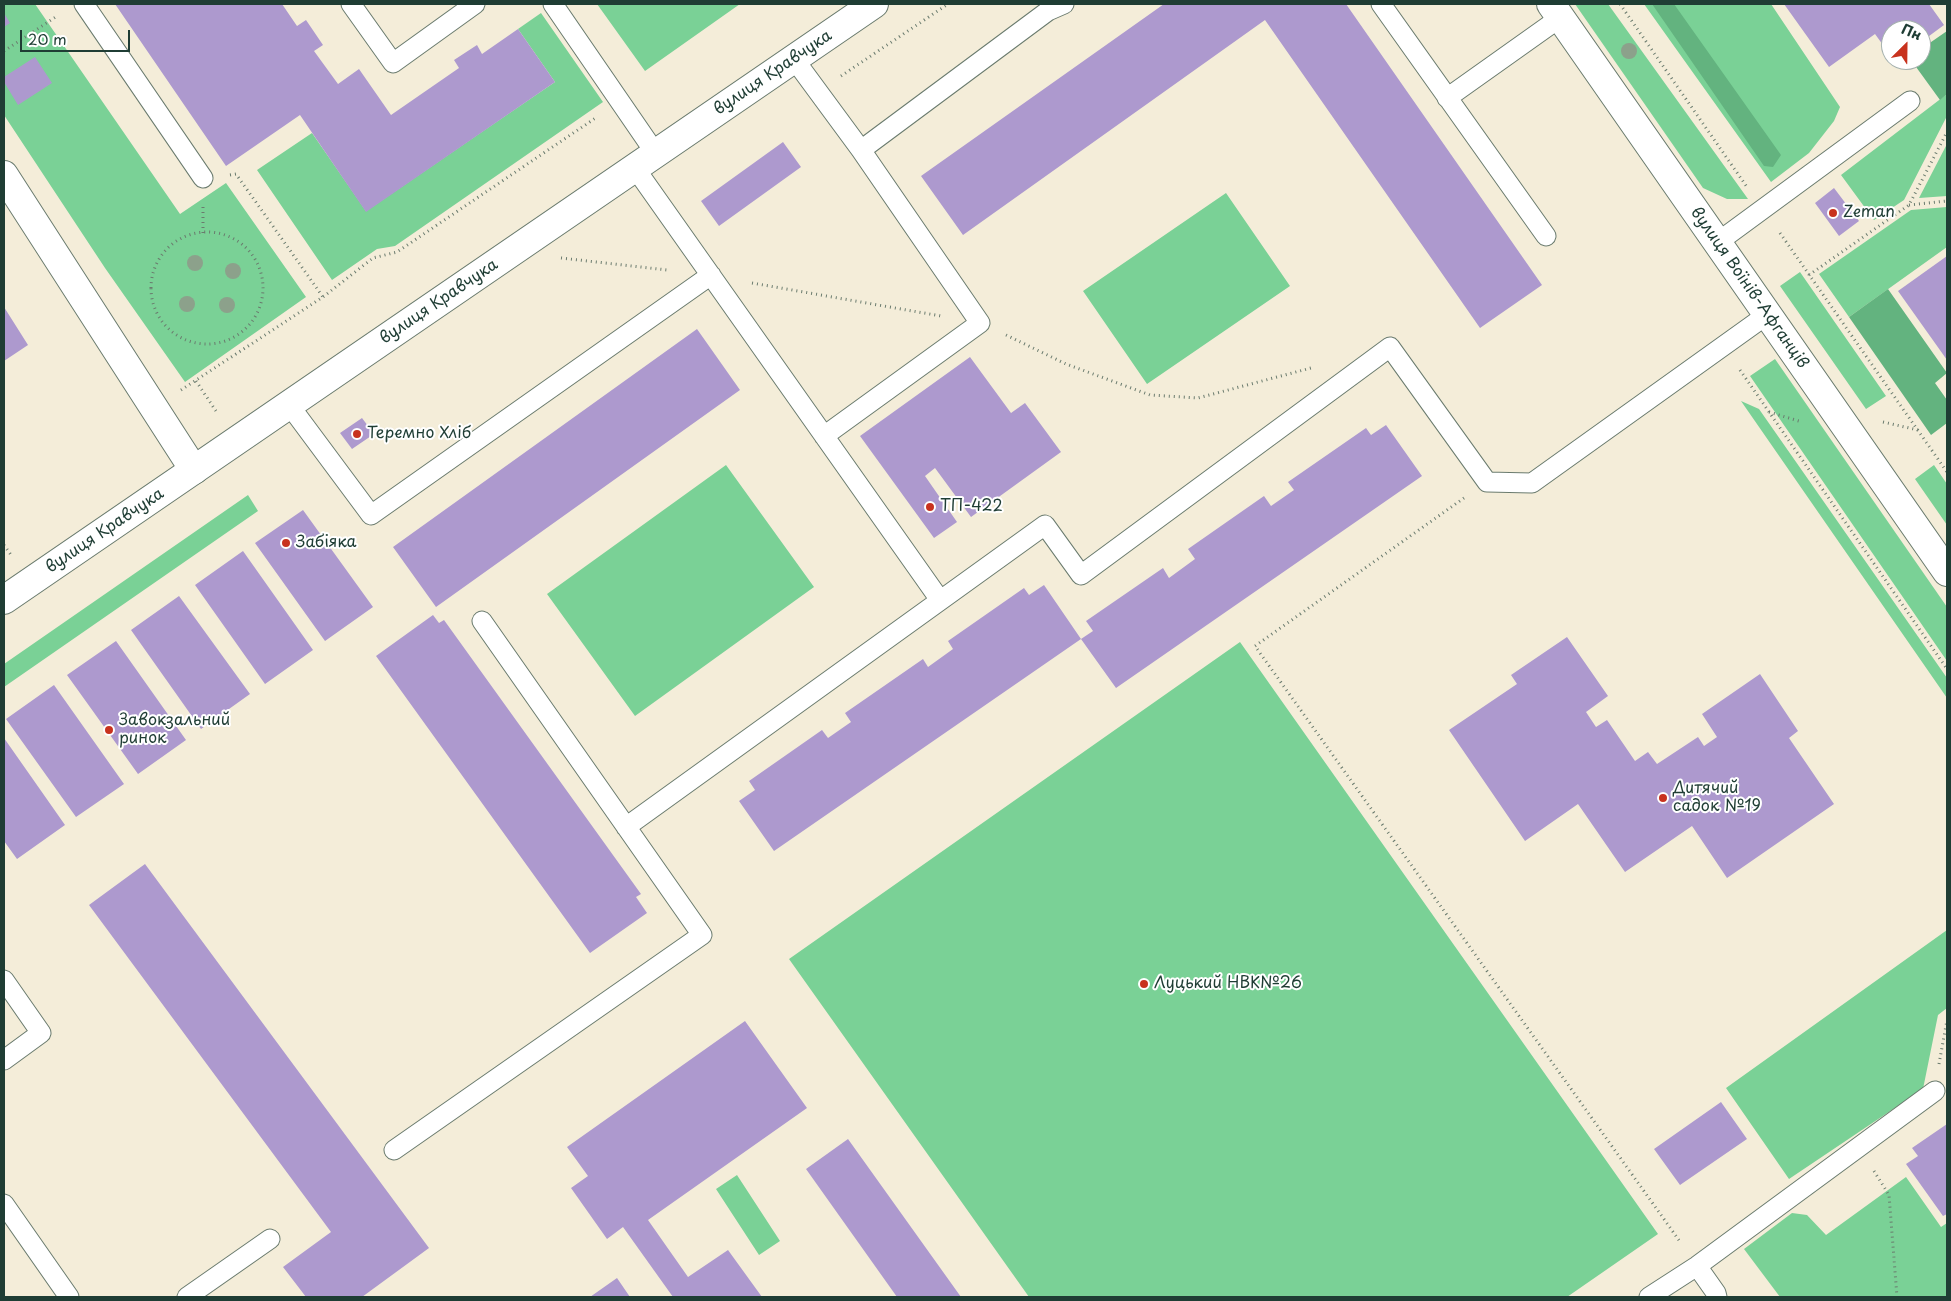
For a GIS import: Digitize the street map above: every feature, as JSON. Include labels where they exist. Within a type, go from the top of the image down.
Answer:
[{"type":"street","name":"вулиця Кравчука","points":[[4,600],[290,406],[874,4]]},
{"type":"street","name":"вулиця Воїнів-Афганців","points":[[1556,10],[1947,572]]},
{"type":"street","points":[[4,175],[194,470]]},
{"type":"lane","points":[[84,4],[204,178]]},
{"type":"lane","points":[[351,4],[393,63],[476,4]]},
{"type":"lane","points":[[553,4],[620,101],[645,161],[711,275],[940,600]]},
{"type":"lane","points":[[861,150],[1048,11],[1064,4]]},
{"type":"lane","points":[[1381,4],[1546,236]]},
{"type":"lane","points":[[1448,98],[1556,10]]},
{"type":"lane","points":[[794,59],[861,150],[980,323],[824,436]]},
{"type":"lane","points":[[1718,242],[1910,101]]},
{"type":"lane","points":[[290,406],[371,515],[711,275]]},
{"type":"lane","points":[[626,827],[1045,525],[1081,575],[1390,347],[1487,482],[1532,483],[1768,314]]},
{"type":"lane","points":[[394,1150],[702,935],[482,621]]},
{"type":"lane","points":[[4,980],[42,1033],[4,1060]]},
{"type":"lane","points":[[1649,1297],[1697,1266],[1934,1092]]},
{"type":"lane","points":[[4,1204],[70,1297]]},
{"type":"lane","points":[[187,1297],[270,1239]]},
{"type":"lane","points":[[1697,1266],[1717,1297]]},
{"type":"path","points":[[818,92],[948,4]]},
{"type":"path","points":[[1620,4],[1947,472]]},
{"type":"path","points":[[4,51],[60,14]]},
{"type":"path","points":[[154,408],[323,297],[373,258],[397,252],[620,101]]},
{"type":"path","points":[[1809,275],[1909,205],[1947,132]]},
{"type":"path","points":[[204,178],[236,174],[323,297]]},
{"type":"path","points":[[1909,205],[1947,201]]},
{"type":"path","points":[[218,233],[232,238],[244,246],[254,257],[264,284],[258,313],[250,325],[239,335],[226,341],[212,344],[197,343],[183,339],[171,331],[161,320],[153,300],[152,278],[157,264],[165,252],[176,242],[189,235],[218,233]]},
{"type":"path","points":[[1723,345],[1947,669]]},
{"type":"path","points":[[196,381],[236,442]]},
{"type":"path","points":[[1487,482],[1255,646],[1697,1266]]},
{"type":"path","points":[[1934,1092],[1947,1020]]},
{"type":"path","points":[[1858,1148],[1889,1195],[1897,1297]]},
{"type":"green space","points":[[4,4],[35,4],[180,214],[226,183],[306,297],[185,382],[105,268],[4,115]]},
{"type":"green space","points":[[597,4],[740,4],[645,71]]},
{"type":"green space","points":[[1575,4],[1608,4],[1748,199],[1727,199],[1703,188]]},
{"type":"green space","points":[[1644,4],[1771,4],[1840,107],[1834,121],[1809,153],[1771,182]]},
{"type":"green space","points":[[1652,4],[1674,4],[1781,155],[1773,167],[1764,166]]},
{"type":"green space","points":[[541,13],[603,102],[395,246],[377,249],[332,280],[257,170],[312,133],[366,211],[555,82],[518,29]]},
{"type":"green space","points":[[1947,31],[1947,94],[1940,100],[1918,70],[1931,70],[1931,42]]},
{"type":"green space","points":[[1947,94],[1947,116],[1904,200],[1874,220],[1841,175]]},
{"type":"green space","points":[[1947,144],[1947,196],[1919,198]]},
{"type":"green space","points":[[1226,193],[1290,286],[1147,384],[1083,291]]},
{"type":"green space","points":[[1947,207],[1947,247],[1849,317],[1819,274],[1911,210]]},
{"type":"green space","points":[[1800,272],[1886,396],[1866,409],[1780,286]]},
{"type":"green space","points":[[1888,289],[1947,373],[1935,383],[1947,400],[1947,423],[1931,435],[1849,317]]},
{"type":"green space","points":[[1775,359],[1947,607],[1947,661],[1750,376]]},
{"type":"green space","points":[[1741,401],[1759,409],[1947,678],[1947,698]]},
{"type":"green space","points":[[726,465],[814,587],[635,716],[547,594]]},
{"type":"green space","points":[[1934,465],[1947,484],[1947,525],[1915,479]]},
{"type":"green space","points":[[248,495],[258,511],[4,687],[4,664]]},
{"type":"green space","name":"Луцький НВК№26","points":[[1240,642],[1658,1234],[1567,1297],[1029,1297],[789,959]]},
{"type":"green space","points":[[1947,930],[1947,1008],[1938,1015],[1923,1089],[1789,1179],[1726,1088]]},
{"type":"green space","points":[[737,1175],[780,1241],[759,1255],[716,1189]]},
{"type":"green space","points":[[1906,1177],[1941,1227],[1947,1223],[1947,1297],[1780,1297],[1744,1249],[1792,1213],[1807,1215],[1826,1235]]},
{"type":"building","points":[[115,4],[282,4],[297,26],[306,20],[323,45],[314,51],[338,84],[359,69],[391,115],[459,68],[454,60],[477,45],[482,54],[518,29],[555,82],[366,212],[300,115],[226,166]]},
{"type":"building","points":[[1164,4],[1346,4],[1542,285],[1480,328],[1265,20],[963,235],[921,176]]},
{"type":"building","points":[[1784,4],[1929,4],[1944,25],[1931,35],[1931,20],[1881,20],[1881,42],[1875,34],[1829,67]]},
{"type":"building","points":[[4,13],[10,23],[4,27]]},
{"type":"building","points":[[35,57],[52,83],[18,105],[4,82],[4,77]]},
{"type":"building","points":[[783,142],[801,167],[719,226],[701,201]]},
{"type":"building","points":[[1834,188],[1859,221],[1839,236],[1815,203]]},
{"type":"building","points":[[1947,256],[1947,360],[1898,291]]},
{"type":"building","points":[[4,307],[28,345],[4,361]]},
{"type":"building","points":[[697,329],[740,390],[436,607],[393,547]]},
{"type":"building","points":[[970,357],[1011,413],[1025,403],[1061,452],[971,517],[935,468],[925,476],[957,522],[934,538],[860,436]]},
{"type":"building","name":"Теремно Хліб","points":[[362,418],[374,434],[352,449],[340,433]]},
{"type":"building","points":[[1386,425],[1422,476],[1116,688],[1081,639],[1093,631],[1086,621],[1163,568],[1169,578],[1195,559],[1188,549],[1264,496],[1271,506],[1294,490],[1288,482],[1366,428],[1371,435]]},
{"type":"building","points":[[303,510],[373,607],[325,641],[255,543]]},
{"type":"building","points":[[243,551],[313,650],[265,684],[195,585]]},
{"type":"building","points":[[1044,585],[1081,639],[774,851],[739,801],[755,790],[749,781],[822,730],[828,738],[851,722],[845,713],[923,659],[928,667],[953,649],[948,641],[1024,588],[1029,595]]},
{"type":"building","points":[[179,596],[250,694],[201,729],[131,630]]},
{"type":"building","points":[[433,615],[439,623],[444,620],[641,894],[636,897],[647,913],[590,953],[376,656]]},
{"type":"building","points":[[1567,637],[1608,696],[1586,712],[1596,727],[1607,720],[1635,761],[1648,752],[1657,764],[1698,737],[1704,746],[1717,737],[1702,714],[1760,674],[1798,731],[1789,738],[1834,804],[1727,878],[1692,826],[1625,872],[1578,804],[1525,841],[1449,730],[1517,684],[1511,675]]},
{"type":"building","points":[[116,641],[186,740],[138,774],[67,675]]},
{"type":"building","points":[[54,685],[124,784],[76,817],[6,719]]},
{"type":"building","points":[[4,738],[65,825],[17,859],[4,841]]},
{"type":"building","points":[[145,864],[429,1248],[362,1297],[306,1297],[283,1267],[331,1232],[89,905]]},
{"type":"building","points":[[745,1021],[807,1108],[648,1220],[688,1277],[728,1250],[762,1297],[673,1297],[623,1227],[607,1239],[571,1188],[588,1176],[567,1147]]},
{"type":"building","points":[[1721,1102],[1747,1139],[1680,1185],[1654,1149]]},
{"type":"building","points":[[1947,1124],[1947,1214],[1943,1216],[1906,1164],[1918,1156],[1912,1148]]},
{"type":"building","points":[[848,1139],[961,1297],[897,1297],[806,1169]]},
{"type":"building","points":[[617,1278],[630,1297],[590,1297]]},
{"type":"place","name":"Zeman","points":[[1833,213]]},
{"type":"place","name":"Теремно Хліб","points":[[357,434]]},
{"type":"place","name":"ТП-422","points":[[930,507]]},
{"type":"place","name":"Забіяка","points":[[286,543]]},
{"type":"place","name":"Завокзальний ринок","points":[[109,730]]},
{"type":"place","name":"Дитячий садок №19","points":[[1663,798]]},
{"type":"place","name":"Луцький НВК№26","points":[[1144,984]]}]
